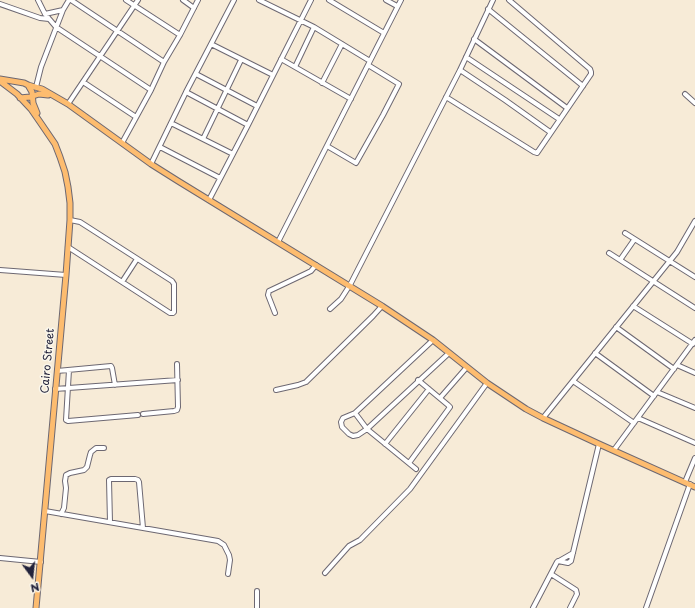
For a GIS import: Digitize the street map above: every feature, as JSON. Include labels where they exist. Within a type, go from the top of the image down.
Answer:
[{"type":"main road","name":"Cairo Street","points":[[0,80],[26,84],[31,90],[33,106],[40,122]]},
{"type":"main road","name":"Cairo Street","points":[[0,80],[19,96],[31,109],[55,144],[65,172],[69,194],[70,220],[66,276],[36,608]]},
{"type":"main road","points":[[53,96],[43,94],[19,96],[16,91],[19,85],[26,84],[36,87],[53,96],[68,104],[151,164],[350,285],[433,340],[487,383],[519,405],[599,444],[690,484]]},
{"type":"street","points":[[38,0],[45,14],[56,27],[151,90]]},
{"type":"street","points":[[36,87],[56,27],[63,10],[70,0],[164,62]]},
{"type":"street","points":[[126,0],[180,35]]},
{"type":"street","points":[[68,104],[138,0]]},
{"type":"street","points":[[183,0],[194,8]]},
{"type":"street","points":[[122,143],[198,0]]},
{"type":"street","points":[[151,164],[186,92],[234,0]]},
{"type":"street","points":[[259,0],[314,27],[370,60]]},
{"type":"street","points":[[270,5],[273,0]]},
{"type":"street","points":[[209,200],[311,0]]},
{"type":"street","points":[[329,0],[384,33]]},
{"type":"street","points":[[386,0],[397,6]]},
{"type":"street","points":[[278,242],[401,0]]},
{"type":"street","points":[[330,309],[341,299],[350,285],[460,70],[493,0]]},
{"type":"street","points":[[446,97],[536,153],[591,74],[590,69],[509,0]]},
{"type":"street","points":[[0,4],[40,18],[49,19]]},
{"type":"street","points":[[45,14],[63,10]]},
{"type":"street","points":[[488,10],[583,86]]},
{"type":"street","points":[[294,66],[314,27]]},
{"type":"street","points":[[474,39],[567,108]]},
{"type":"street","points":[[211,44],[272,75]]},
{"type":"street","points":[[322,83],[342,44]]},
{"type":"street","points":[[466,57],[559,119]]},
{"type":"street","points":[[281,59],[350,99]]},
{"type":"street","points":[[203,139],[242,60]]},
{"type":"street","points":[[327,146],[356,163],[399,84],[368,65]]},
{"type":"street","points":[[460,70],[550,132]]},
{"type":"street","points":[[196,74],[257,106]]},
{"type":"street","points":[[83,82],[136,117]]},
{"type":"street","points":[[186,92],[248,124]]},
{"type":"street","points":[[685,94],[695,102]]},
{"type":"street","points":[[171,123],[233,154]]},
{"type":"street","points":[[160,147],[220,178]]},
{"type":"street","points":[[68,247],[170,313],[174,312],[173,282],[80,222],[70,220]]},
{"type":"street","points":[[543,418],[669,262],[695,221]]},
{"type":"street","points":[[625,233],[695,277]]},
{"type":"street","points":[[620,260],[634,240]]},
{"type":"street","points":[[609,253],[695,308]]},
{"type":"street","points":[[122,282],[137,259]]},
{"type":"street","points":[[275,313],[268,295],[269,291],[308,273],[316,265]]},
{"type":"street","points":[[0,270],[66,276]]},
{"type":"street","points":[[276,390],[306,382],[382,306]]},
{"type":"street","points":[[614,450],[694,342],[633,306]]},
{"type":"street","points":[[616,327],[676,367],[695,372]]},
{"type":"street","points":[[433,340],[355,413],[343,418],[341,422],[342,427],[349,434],[353,436],[358,435],[367,429],[418,380],[449,353]]},
{"type":"street","points":[[595,353],[656,394],[695,408]]},
{"type":"street","points":[[70,370],[67,420],[141,415],[177,410],[177,364]]},
{"type":"street","points":[[57,372],[111,366],[115,385]]},
{"type":"street","points":[[440,398],[467,367]]},
{"type":"street","points":[[55,389],[178,380]]},
{"type":"street","points":[[408,463],[450,407],[418,380]]},
{"type":"street","points":[[573,381],[634,423]]},
{"type":"street","points":[[325,573],[349,546],[359,541],[413,486],[487,383]]},
{"type":"street","points":[[385,444],[430,389]]},
{"type":"street","points":[[355,413],[367,429],[416,470]]},
{"type":"street","points":[[638,418],[695,443]]},
{"type":"street","points":[[533,608],[557,563],[569,563],[571,561],[599,444]]},
{"type":"street","points":[[61,514],[64,508],[66,475],[84,470],[87,467],[91,452],[96,448],[104,448]]},
{"type":"street","points":[[646,608],[690,484],[695,458]]},
{"type":"street","points":[[110,522],[109,480],[135,478],[139,482],[143,528]]},
{"type":"street","points":[[45,511],[220,541],[226,547],[229,555],[230,560],[228,574]]},
{"type":"street","points":[[0,558],[41,562]]},
{"type":"street","points":[[551,574],[577,591],[570,608]]},
{"type":"street","points":[[257,591],[257,608]]}]
